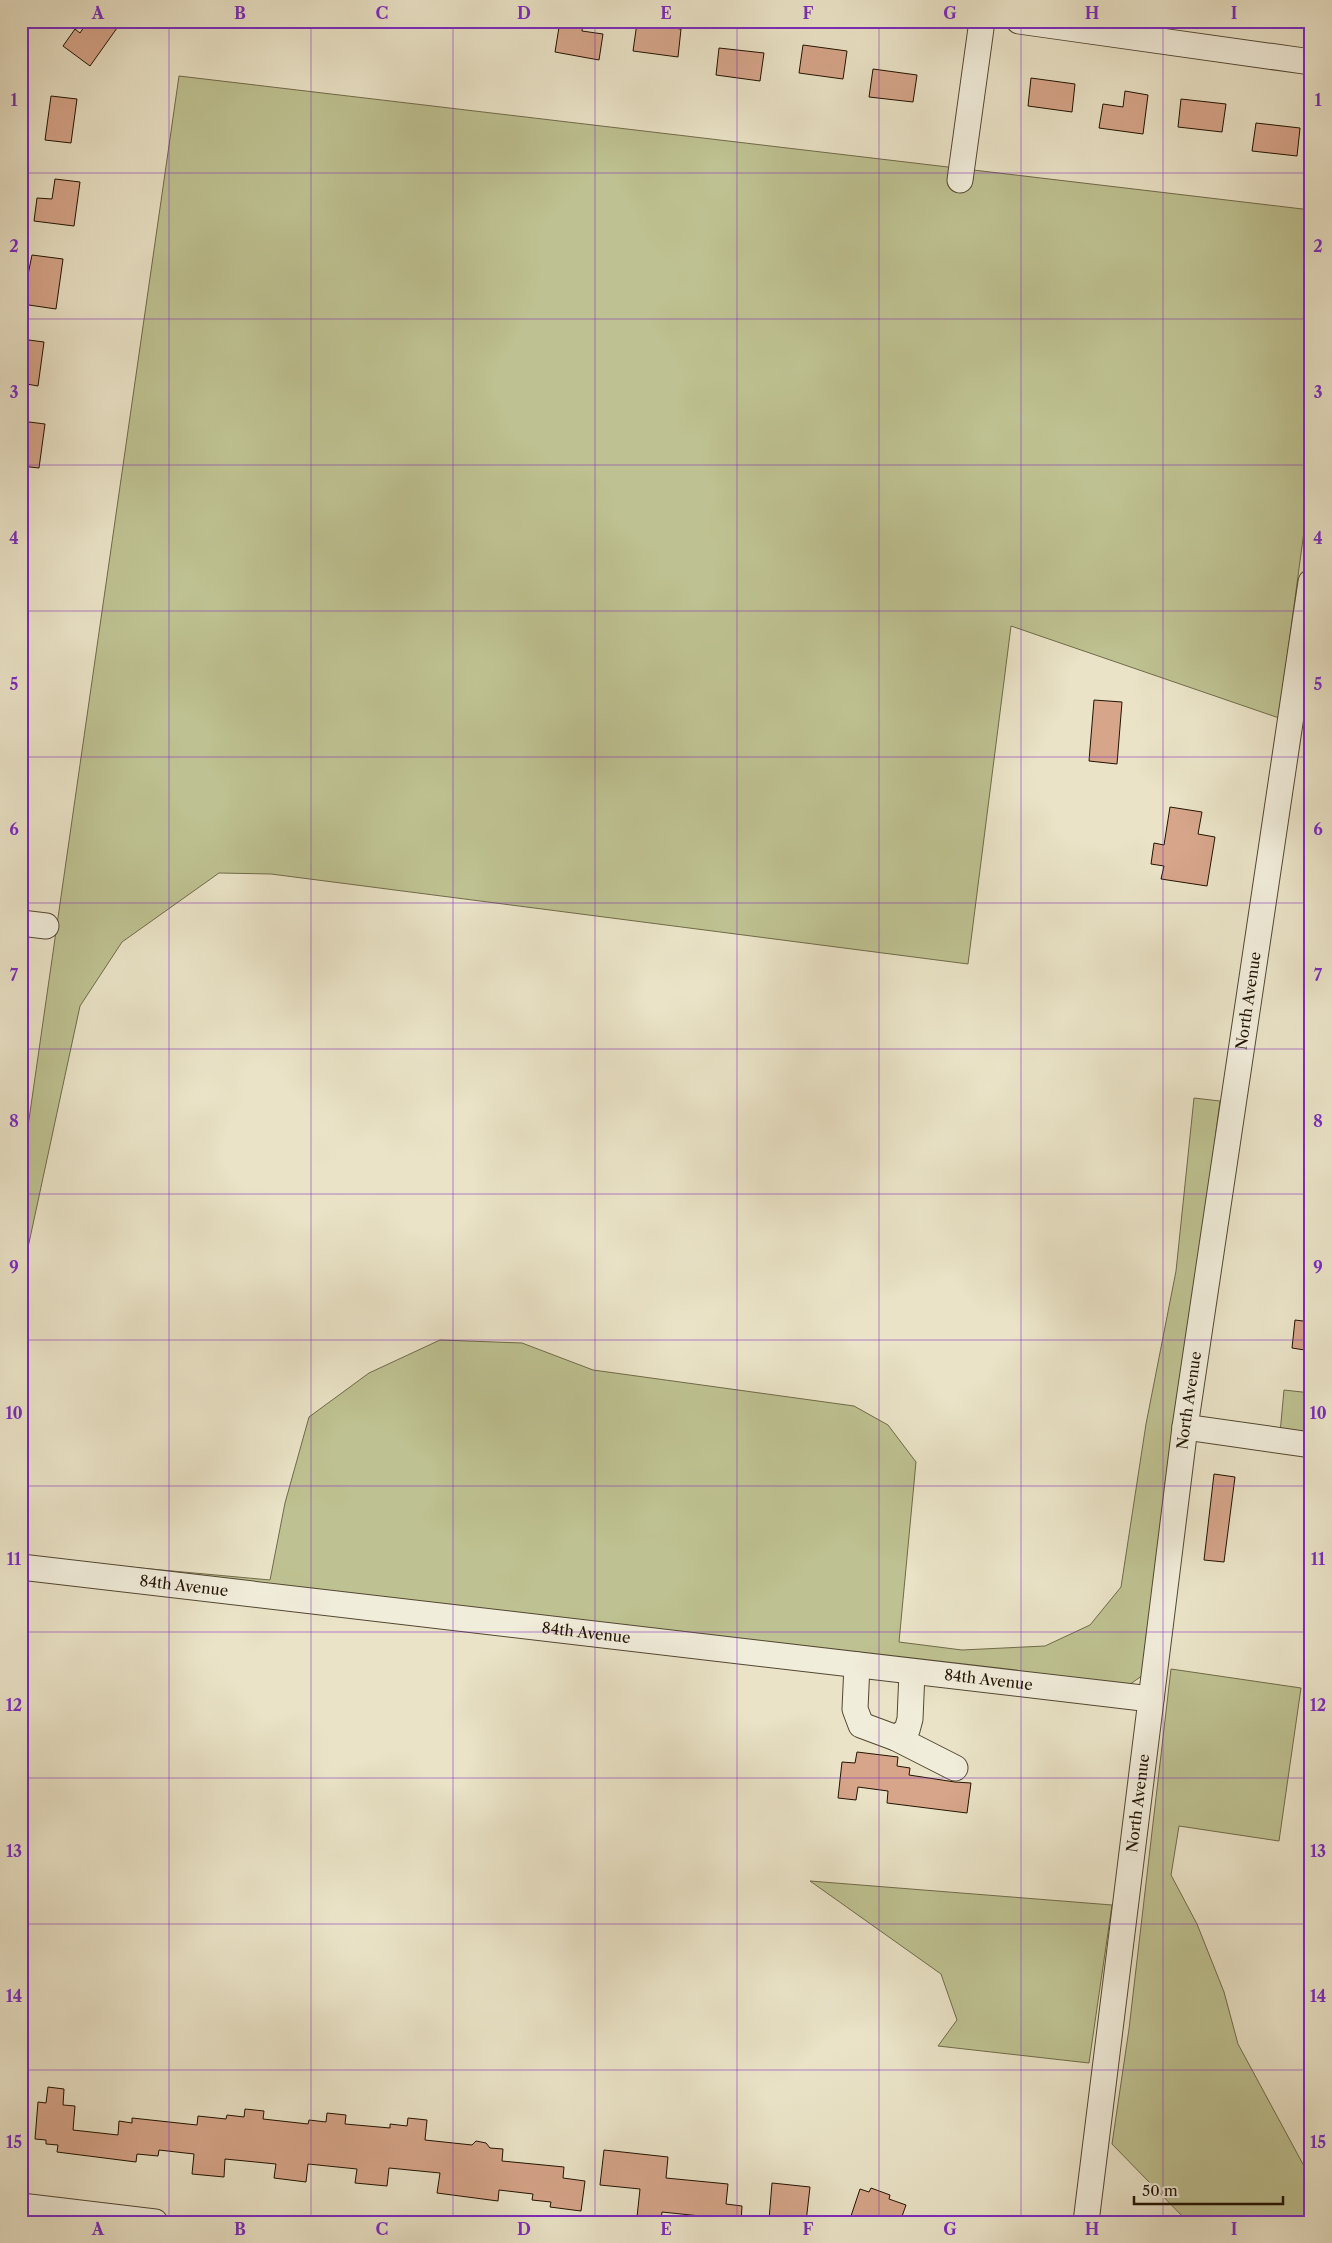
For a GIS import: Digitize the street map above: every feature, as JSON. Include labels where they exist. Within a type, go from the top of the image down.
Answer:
[{"type":"street","points":[[960,180],[982,21]]},
{"type":"street","points":[[1019,21],[1311,62]]},
{"type":"street","name":"North Avenue","points":[[1086,2222],[1185,1427],[1311,582]]},
{"type":"street","points":[[21,923],[46,926]]},
{"type":"street","points":[[1185,1427],[1311,1446]]},
{"type":"street","name":"84th Avenue","points":[[21,1567],[1151,1699]]},
{"type":"street","points":[[858,1665],[855,1709],[861,1725],[896,1738],[955,1768]]},
{"type":"street","points":[[896,1738],[907,1730],[910,1719],[912,1672]]},
{"type":"street","points":[[21,2206],[52,2216],[156,2222]]},
{"type":"green space","points":[[179,76],[1311,210],[1311,479],[1279,718],[1011,626],[968,964],[271,874],[219,873],[122,942],[80,1006],[24,1266],[21,1302],[21,1175]]},
{"type":"green space","points":[[1194,1098],[1220,1101],[1146,1673],[1119,1692],[21,1557],[270,1580],[285,1503],[309,1417],[369,1373],[440,1340],[522,1343],[593,1370],[854,1406],[888,1425],[916,1462],[899,1642],[962,1650],[1045,1646],[1090,1625],[1121,1587],[1146,1424],[1176,1271]]},
{"type":"green space","points":[[1284,1390],[1311,1393],[1311,1437],[1280,1433]]},
{"type":"green space","points":[[1171,1669],[1301,1688],[1279,1841],[1179,1826],[1171,1875],[1197,1924],[1224,1992],[1238,2044],[1311,2179],[1311,2222],[1188,2222],[1112,2144],[1129,2029]]},
{"type":"green space","points":[[810,1881],[1112,1905],[1089,2063],[938,2046],[957,2020],[941,1974]]},
{"type":"building","points":[[88,21],[122,21],[90,66],[63,46],[75,29],[80,33]]},
{"type":"building","points":[[560,21],[583,21],[582,31],[603,34],[599,60],[555,52]]},
{"type":"building","points":[[637,23],[681,29],[678,57],[633,51]]},
{"type":"building","points":[[803,45],[847,51],[843,79],[799,73]]},
{"type":"building","points":[[719,48],[764,53],[760,81],[716,75]]},
{"type":"building","points":[[873,69],[917,75],[913,102],[869,97]]},
{"type":"building","points":[[1031,78],[1075,84],[1072,112],[1028,106]]},
{"type":"building","points":[[1125,91],[1148,95],[1143,134],[1099,128],[1103,104],[1123,107]]},
{"type":"building","points":[[51,96],[77,99],[71,143],[45,140]]},
{"type":"building","points":[[1181,99],[1226,104],[1222,132],[1178,127]]},
{"type":"building","points":[[1256,123],[1300,128],[1297,156],[1252,151]]},
{"type":"building","points":[[55,179],[80,182],[74,226],[34,221],[37,198],[52,199]]},
{"type":"building","points":[[32,255],[63,259],[56,309],[22,304]]},
{"type":"building","points":[[21,339],[44,342],[38,386],[21,383]]},
{"type":"building","points":[[21,421],[45,424],[39,468],[21,466]]},
{"type":"building","points":[[1094,700],[1122,702],[1117,764],[1089,761]]},
{"type":"building","points":[[1170,807],[1202,812],[1198,834],[1215,837],[1207,886],[1161,879],[1164,866],[1151,864],[1154,843],[1164,845]]},
{"type":"building","points":[[1295,1320],[1311,1322],[1311,1351],[1292,1348]]},
{"type":"building","points":[[1214,1474],[1235,1477],[1224,1562],[1204,1560]]},
{"type":"building","points":[[857,1752],[898,1757],[897,1766],[910,1768],[909,1775],[971,1783],[967,1813],[887,1803],[888,1791],[858,1787],[856,1800],[838,1798],[842,1762],[855,1763]]},
{"type":"building","points":[[48,2087],[64,2089],[63,2105],[75,2106],[73,2130],[118,2135],[119,2121],[132,2123],[132,2118],[197,2125],[198,2116],[226,2119],[227,2115],[244,2117],[245,2109],[264,2111],[263,2119],[308,2124],[309,2120],[326,2122],[327,2113],[346,2115],[345,2124],[390,2128],[390,2124],[407,2126],[408,2118],[427,2120],[425,2140],[472,2145],[476,2141],[486,2143],[490,2148],[503,2149],[502,2161],[564,2167],[563,2178],[585,2181],[581,2211],[550,2207],[551,2202],[532,2200],[533,2194],[499,2190],[498,2201],[437,2193],[440,2173],[389,2168],[387,2186],[355,2183],[357,2169],[308,2164],[306,2182],[274,2178],[276,2164],[225,2159],[224,2177],[192,2174],[194,2154],[159,2150],[158,2156],[137,2154],[136,2162],[57,2152],[58,2145],[46,2144],[46,2140],[35,2139],[38,2102],[46,2103]]},
{"type":"building","points":[[604,2150],[668,2157],[666,2178],[728,2184],[726,2204],[742,2206],[741,2222],[709,2222],[710,2217],[662,2212],[661,2220],[637,2217],[640,2189],[600,2185]]},
{"type":"building","points":[[772,2183],[810,2187],[806,2222],[769,2220]]},
{"type":"building","points":[[871,2188],[890,2195],[889,2199],[906,2205],[900,2222],[849,2222],[860,2189],[869,2192]]}]
